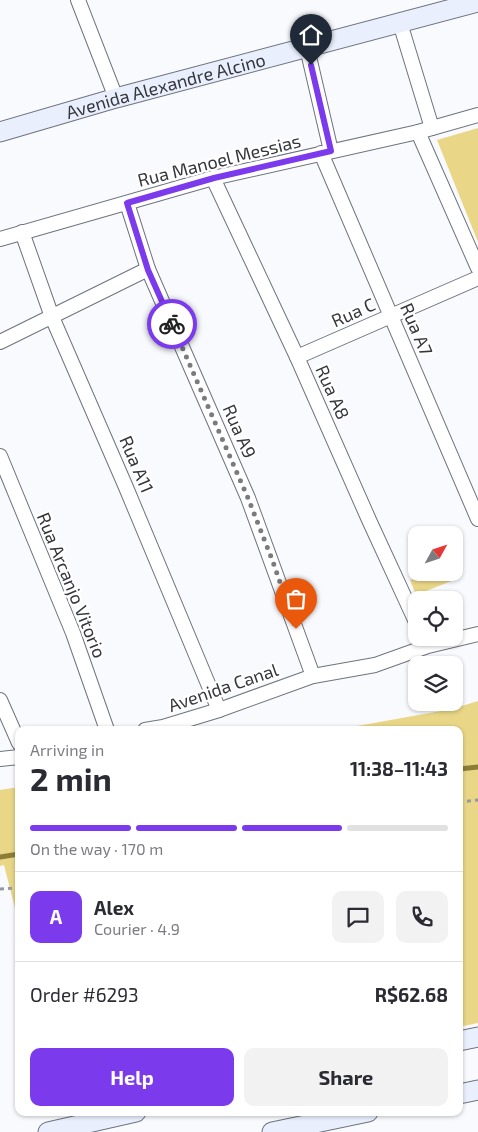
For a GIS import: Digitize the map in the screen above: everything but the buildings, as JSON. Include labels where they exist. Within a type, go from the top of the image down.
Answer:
[{"type":"street","points":[[78,0],[116,98]]},
{"type":"street","name":"Avenida Alexandre Alcino","points":[[0,132],[116,98],[400,24],[441,6],[478,2]]},
{"type":"street","points":[[400,24],[432,128]]},
{"type":"street","name":"Rua A7","points":[[307,48],[326,152],[391,316],[478,519]]},
{"type":"street","name":"Rua Manoel Messias","points":[[0,239],[214,178],[418,132],[478,116]]},
{"type":"street","points":[[418,132],[478,268]]},
{"type":"street","name":"Rua A8","points":[[214,178],[298,357],[408,605]]},
{"type":"street","name":"Rua A9","points":[[127,203],[148,270],[248,498],[273,562],[313,676]]},
{"type":"street","name":"Rua A11","points":[[22,232],[52,317],[126,485],[220,710]]},
{"type":"street","points":[[0,342],[148,270]]},
{"type":"street","name":"Rua C","points":[[298,357],[478,278]]},
{"type":"street","name":"Rua Arcanjo Vitorio","points":[[0,456],[73,633],[106,726]]},
{"type":"street","name":"Avenida Canal","points":[[463,636],[478,634]]},
{"type":"street","name":"Avenida Canal","points":[[166,726],[220,710],[313,676],[375,664],[417,646]]},
{"type":"street","points":[[0,700],[15,734]]},
{"type":"street","points":[[0,759],[15,757]]},
{"type":"street","points":[[463,1040],[478,1037]]},
{"type":"street","points":[[463,1093],[478,1090]]},
{"type":"street","points":[[48,1132],[118,1116]]},
{"type":"street","points":[[272,1132],[349,1116]]},
{"type":"path","points":[[463,802],[478,800]]},
{"type":"path","points":[[0,889],[15,888]]},
{"type":"shaded area","points":[[478,128],[478,242],[437,140]]},
{"type":"shaded area","points":[[410,581],[451,581],[426,591],[414,591]]},
{"type":"shaded area","points":[[478,701],[478,1023],[463,1026],[463,726],[357,726],[441,711],[463,711],[463,706]]},
{"type":"shaded area","points":[[15,788],[15,908],[4,865],[0,866],[0,790]]},
{"type":"waterway","points":[[463,769],[478,767]]},
{"type":"waterway","points":[[0,857],[15,855]]},
{"type":"way so far","points":[[172,324],[248,498],[296,629]]},
{"type":"route","points":[[172,324],[148,270],[127,203],[214,178],[331,151],[311,65]]}]
